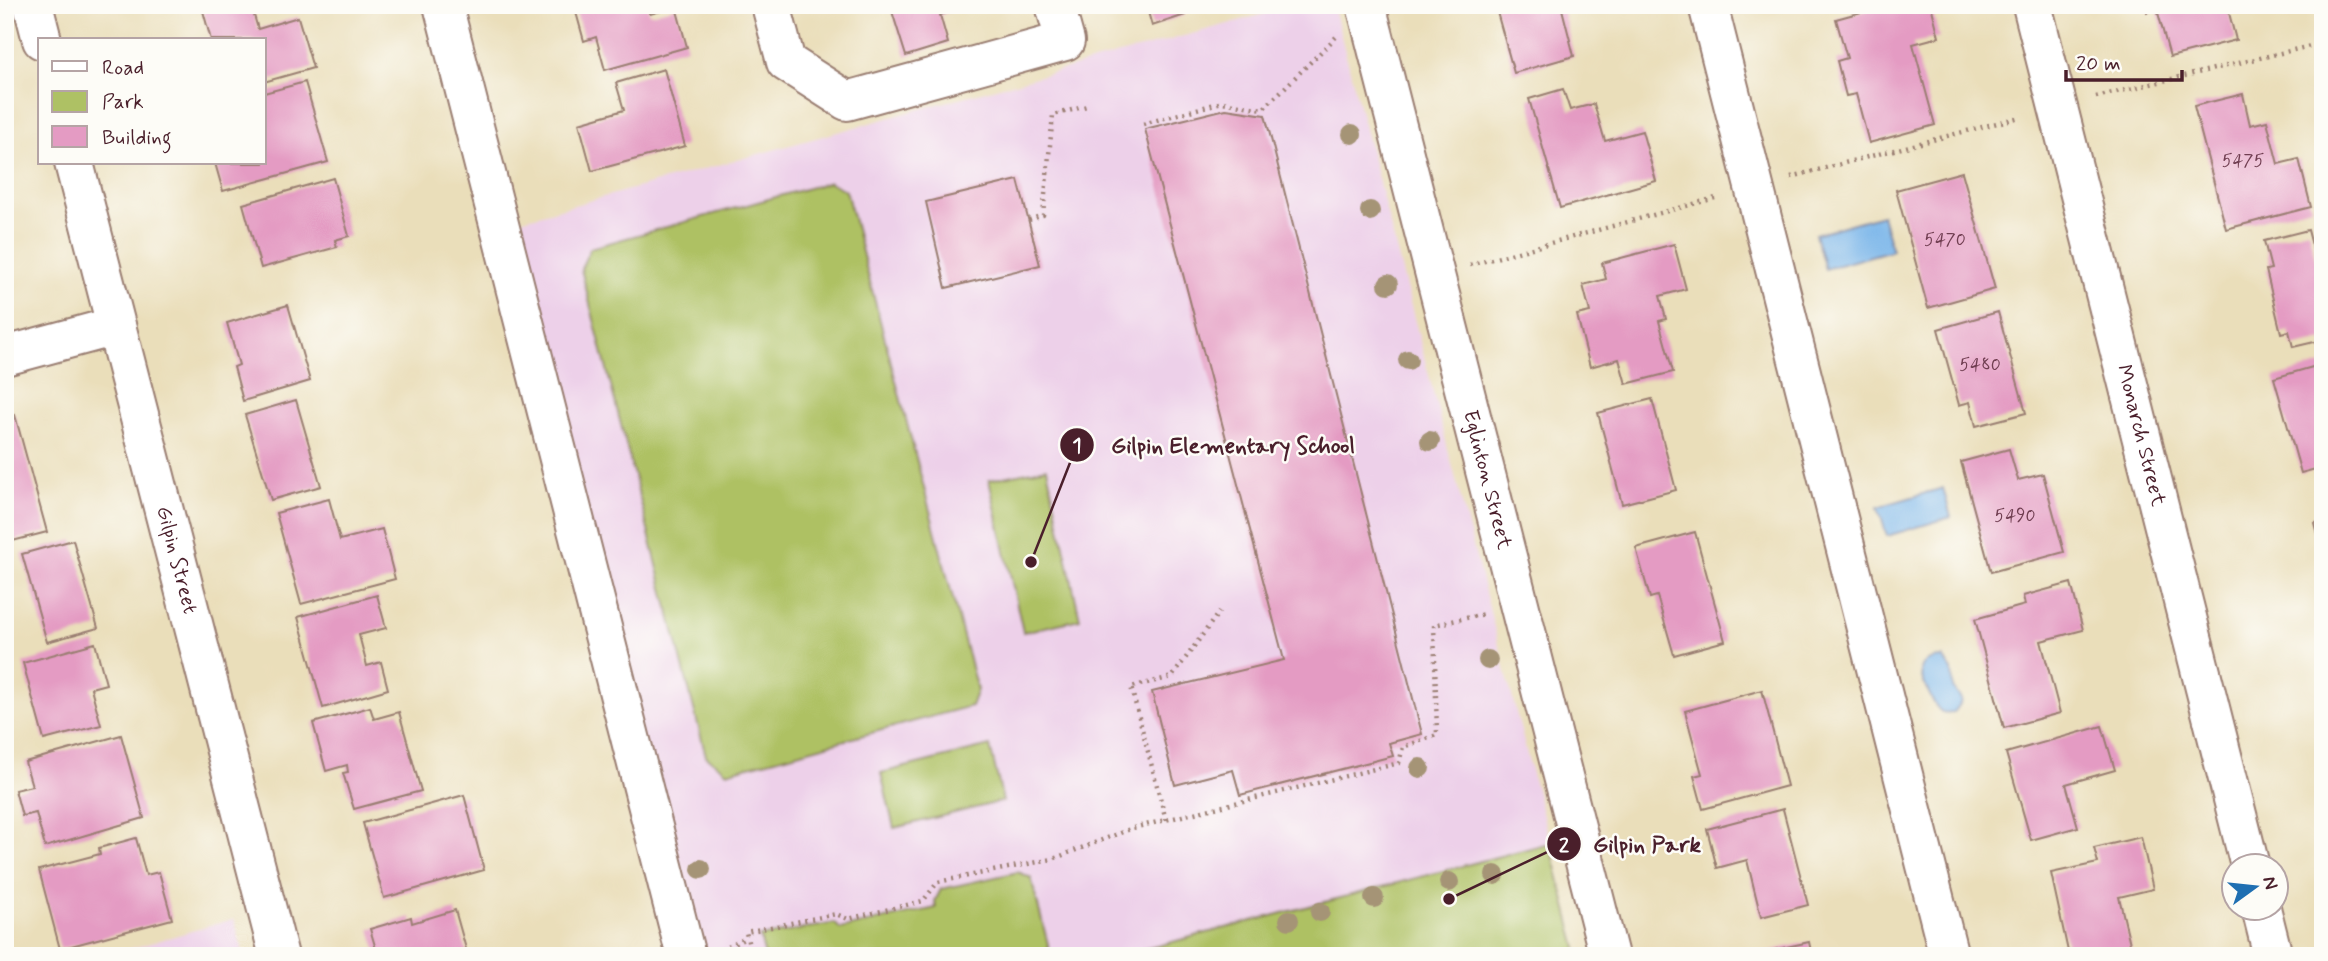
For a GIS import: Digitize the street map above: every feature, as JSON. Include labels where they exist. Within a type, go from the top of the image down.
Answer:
[{"type":"street","points":[[33,5],[41,38]]},
{"type":"street","points":[[443,5],[686,956]]},
{"type":"street","points":[[771,5],[786,62],[847,101],[1065,41],[1055,5]]},
{"type":"street","name":"Eglinton Street","points":[[1366,5],[1609,956]]},
{"type":"street","points":[[1708,5],[1949,956]]},
{"type":"street","name":"Monarch Street","points":[[2032,5],[2246,852]]},
{"type":"street","name":"Gilpin Street","points":[[74,164],[279,956]]},
{"type":"street","points":[[5,356],[116,326]]},
{"type":"street","points":[[2264,922],[2273,956]]},
{"type":"path","points":[[1143,124],[1222,102],[1263,108],[1336,37]]},
{"type":"path","points":[[2088,99],[2323,43]]},
{"type":"path","points":[[1029,220],[1043,215],[1052,115],[1087,106]]},
{"type":"path","points":[[1983,127],[2010,120]]},
{"type":"path","points":[[1166,820],[1131,687],[1172,677],[1219,612]]},
{"type":"path","points":[[751,956],[746,932],[836,914],[848,919],[923,901],[938,882],[1053,859],[1133,828],[1399,763],[1403,747],[1437,735],[1434,625],[1485,614]]},
{"type":"path","points":[[718,956],[720,951],[746,938]]},
{"type":"shaded area","points":[[1296,5],[1333,5],[1550,843],[1119,956],[686,956],[499,226]]},
{"type":"shaded area","points":[[234,919],[244,956],[106,956],[209,926]]},
{"type":"green space","points":[[830,182],[846,191],[977,690],[971,706],[727,772],[706,756],[581,269],[590,248]]},
{"type":"green space","points":[[1047,468],[1080,619],[1023,632],[989,480]]},
{"type":"green space","points":[[990,746],[1003,801],[894,828],[881,773]]},
{"type":"green space","points":[[1550,843],[1579,956],[1119,956]]},
{"type":"green space","points":[[1018,872],[1031,878],[1051,956],[765,956],[760,937],[835,923],[840,929],[936,908],[935,901],[941,889]]},
{"type":"water","points":[[1882,215],[1892,250],[1825,269],[1815,234]]},
{"type":"water","points":[[1943,488],[1951,517],[1887,536],[1878,507]]},
{"type":"water","points":[[1943,658],[1952,670],[1953,688],[1961,699],[1954,712],[1938,709],[1921,673],[1923,664],[1927,661]]},
{"type":"building","points":[[222,5],[251,5],[258,29],[298,17],[313,68],[266,81],[266,38],[210,38],[203,11]]},
{"type":"building","points":[[574,5],[647,5],[650,14],[676,7],[687,47],[605,70],[596,37],[584,41]]},
{"type":"building","points":[[890,5],[968,6],[940,15],[948,43],[906,56]]},
{"type":"building","points":[[1146,5],[1192,6],[1183,9],[1185,15],[1152,26]]},
{"type":"building","points":[[1495,5],[1561,5],[1574,56],[1514,73]]},
{"type":"building","points":[[1887,5],[1931,5],[1939,37],[1913,44],[1935,125],[1869,143],[1856,94],[1846,96],[1837,61],[1847,58],[1836,19]]},
{"type":"building","points":[[2146,5],[2237,5],[2228,9],[2236,40],[2170,57],[2157,9],[2147,12]]},
{"type":"building","points":[[664,69],[685,146],[592,171],[579,123],[624,110],[616,83]]},
{"type":"building","points":[[305,82],[328,162],[223,191],[215,164],[266,164],[266,92]]},
{"type":"building","points":[[1563,89],[1570,110],[1594,104],[1605,141],[1642,131],[1656,181],[1560,208],[1529,99]]},
{"type":"building","points":[[2243,94],[2250,125],[2267,121],[2278,164],[2299,159],[2311,207],[2226,229],[2194,106]]},
{"type":"building","points":[[1226,109],[1265,115],[1422,734],[1389,743],[1393,756],[1240,795],[1233,770],[1175,785],[1152,692],[1284,660],[1145,129]]},
{"type":"building","points":[[1962,172],[1995,289],[1928,308],[1896,190]]},
{"type":"building","points":[[333,178],[349,236],[335,240],[337,247],[261,268],[243,204]]},
{"type":"building","points":[[1018,180],[1040,265],[946,288],[926,202]]},
{"type":"building","points":[[2308,230],[2323,288],[2323,340],[2293,347],[2289,331],[2281,333],[2266,270],[2271,269],[2264,241]]},
{"type":"building","points":[[1674,244],[1686,289],[1660,296],[1666,319],[1659,321],[1673,372],[1626,384],[1619,359],[1590,367],[1577,315],[1590,312],[1583,285],[1606,279],[1602,263]]},
{"type":"building","points":[[288,305],[310,381],[243,401],[234,367],[239,365],[227,323]]},
{"type":"building","points":[[1998,312],[2026,413],[1976,426],[1970,402],[1959,405],[1938,329]]},
{"type":"building","points":[[2323,364],[2323,467],[2301,473],[2274,378]]},
{"type":"building","points":[[1652,399],[1676,490],[1622,504],[1598,413]]},
{"type":"building","points":[[296,400],[321,486],[271,500],[245,415]]},
{"type":"building","points":[[15,415],[47,532],[5,543],[5,417]]},
{"type":"building","points":[[2009,449],[2018,480],[2043,474],[2064,552],[1991,572],[1961,462]]},
{"type":"building","points":[[329,499],[340,540],[382,529],[395,579],[301,604],[276,513]]},
{"type":"building","points":[[2323,521],[2323,549],[2322,549],[2315,523]]},
{"type":"building","points":[[1695,532],[1725,641],[1674,655],[1657,596],[1650,598],[1636,548]]},
{"type":"building","points":[[73,540],[98,628],[47,642],[22,554]]},
{"type":"building","points":[[2071,583],[2083,630],[2041,641],[2060,713],[2004,728],[1975,619],[2025,605],[2023,596]]},
{"type":"building","points":[[377,595],[386,628],[359,635],[367,666],[381,662],[388,689],[323,708],[298,617]]},
{"type":"building","points":[[95,643],[106,684],[91,688],[101,725],[44,740],[23,663]]},
{"type":"building","points":[[1762,690],[1787,786],[1703,809],[1694,776],[1702,774],[1685,711]]},
{"type":"building","points":[[370,707],[374,719],[399,712],[421,791],[354,809],[343,773],[348,772],[347,765],[326,771],[313,723]]},
{"type":"building","points":[[2102,726],[2115,770],[2066,784],[2078,827],[2031,840],[2006,753]]},
{"type":"building","points":[[121,735],[144,818],[45,847],[36,813],[22,816],[15,790],[32,786],[25,762]]},
{"type":"building","points":[[464,795],[484,870],[384,898],[363,823]]},
{"type":"building","points":[[1783,809],[1808,905],[1761,917],[1747,860],[1717,868],[1707,829]]},
{"type":"building","points":[[2141,837],[2153,889],[2119,897],[2131,948],[2098,956],[2069,956],[2051,873],[2098,863],[2094,848]]},
{"type":"building","points":[[136,838],[146,875],[159,872],[172,919],[60,949],[39,870],[100,854],[99,848]]},
{"type":"building","points":[[455,910],[468,956],[378,956],[370,929],[411,917],[412,923]]},
{"type":"building","points":[[1809,942],[1812,956],[1751,956],[1751,955]]},
{"type":"place","name":"Gilpin Elementary School","points":[[1031,562]]},
{"type":"place","name":"Gilpin Park","points":[[1449,899]]}]
